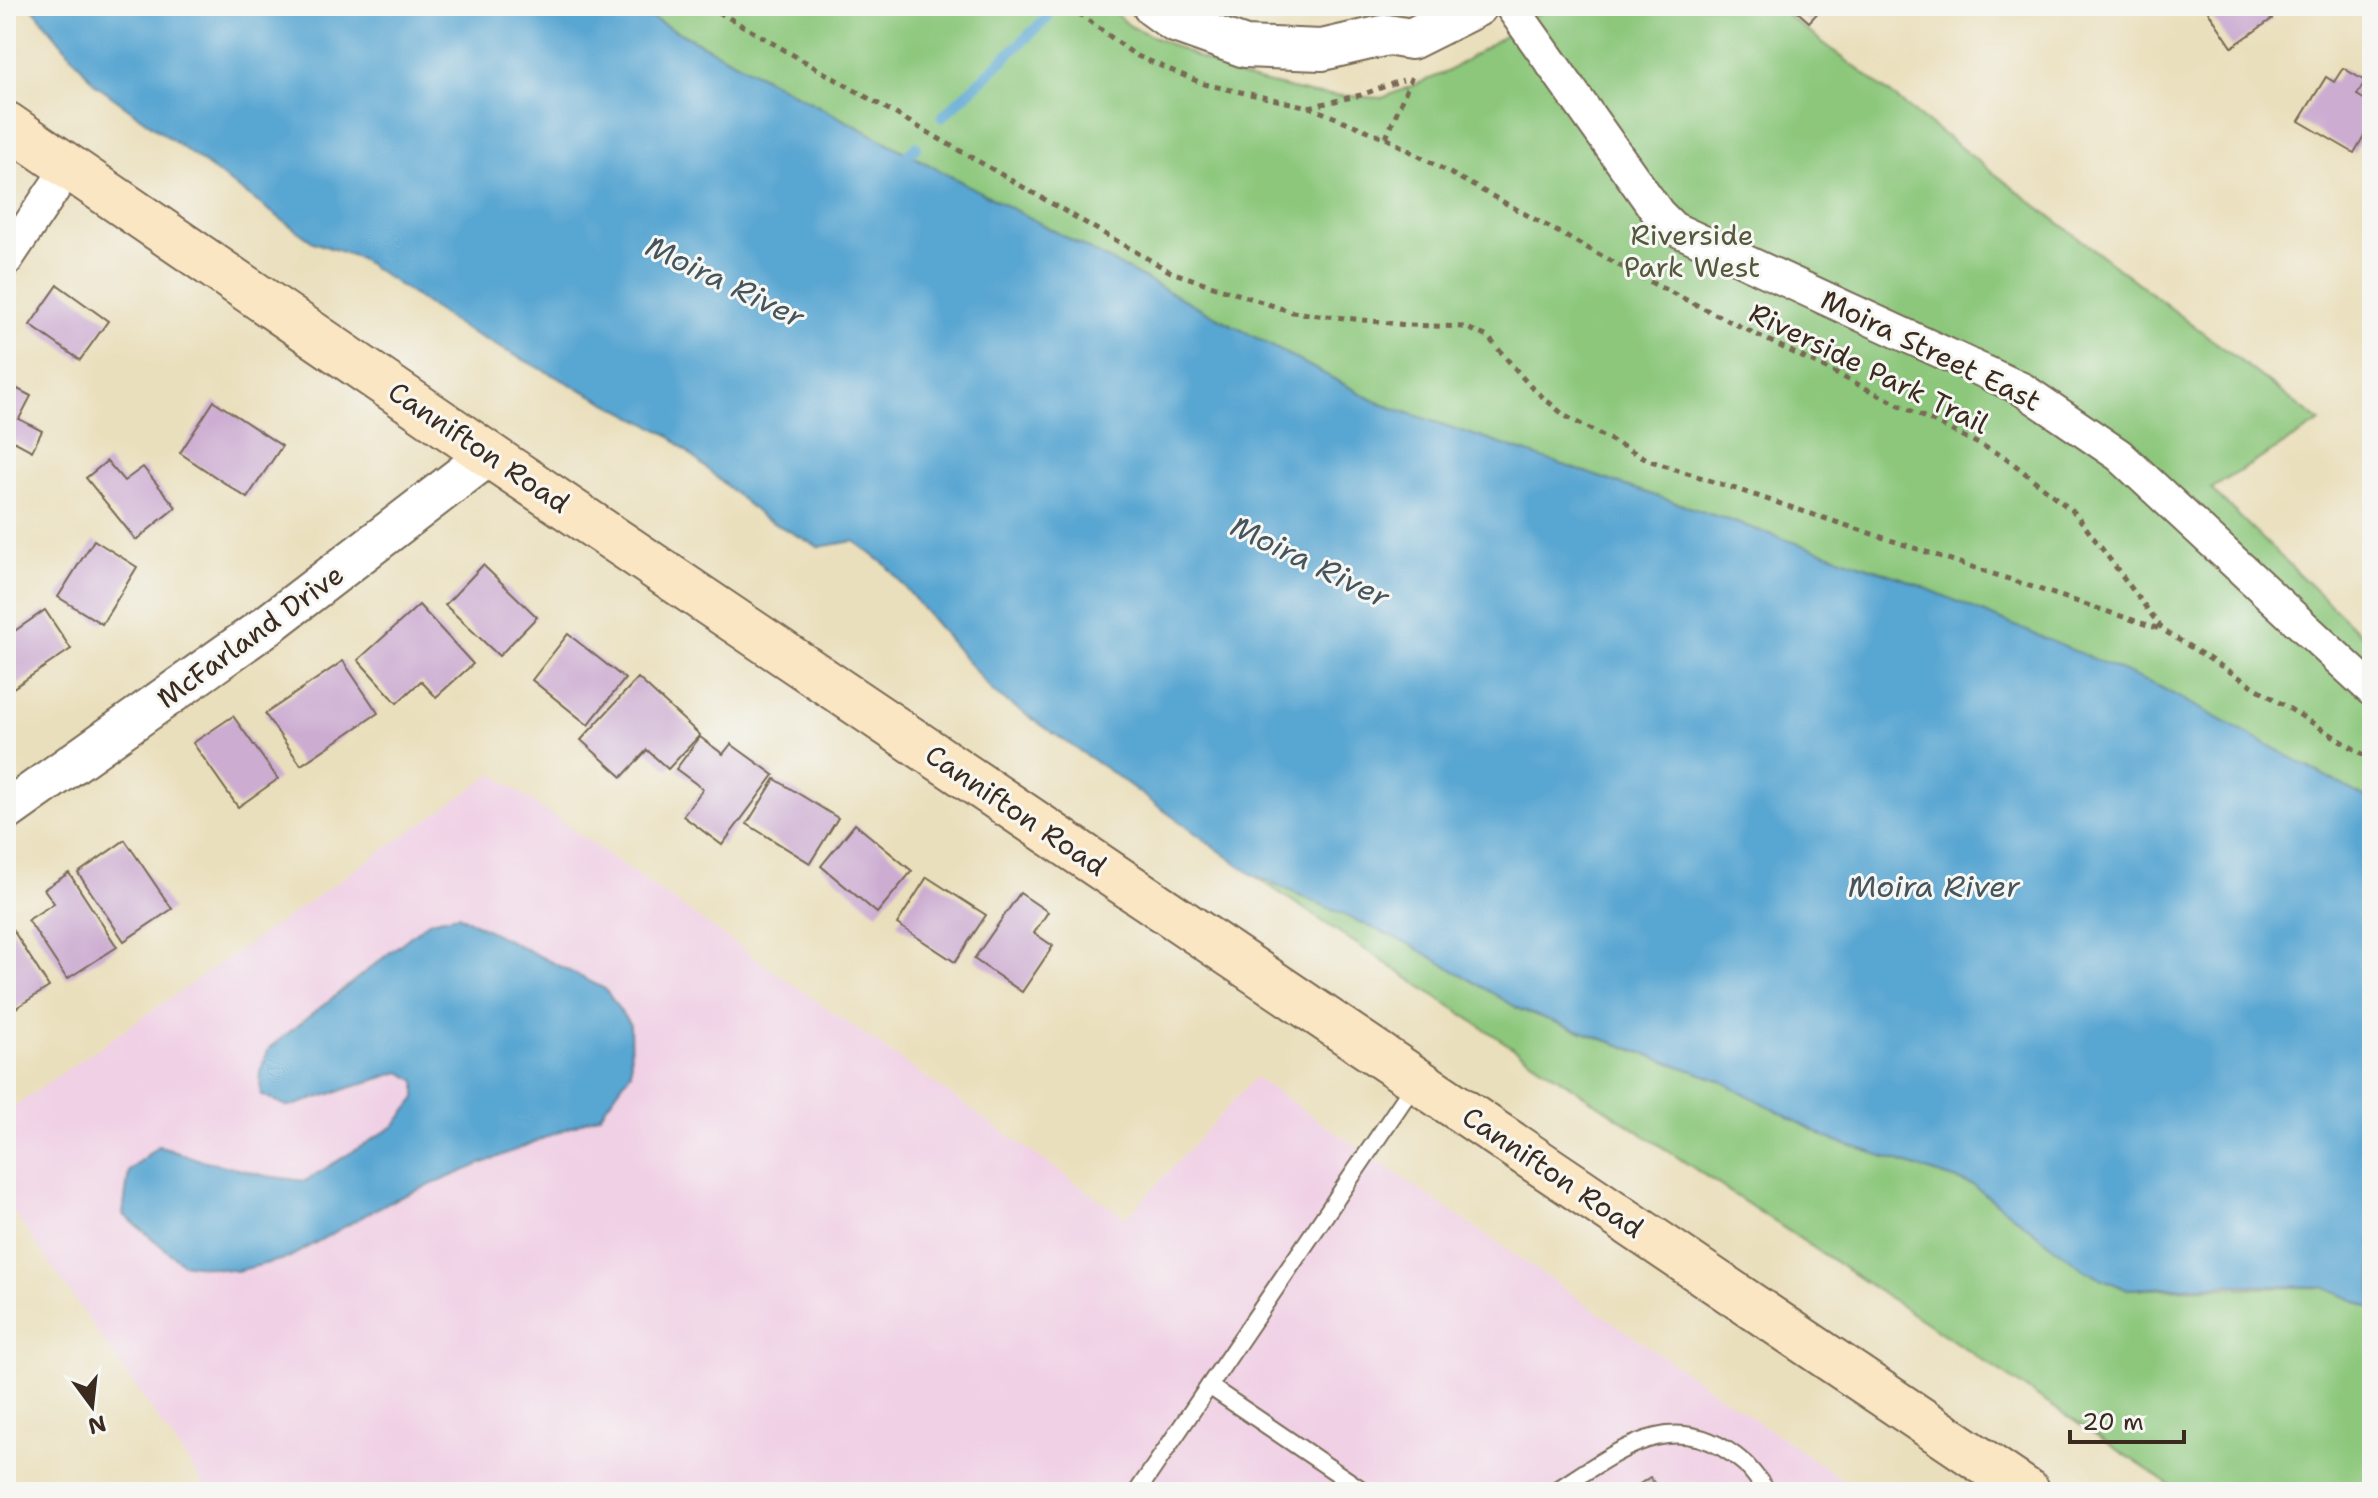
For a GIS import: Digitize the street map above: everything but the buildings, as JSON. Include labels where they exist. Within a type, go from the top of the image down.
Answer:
[{"type":"main road","name":"Cannifton Road","points":[[6,124],[489,455],[2028,1492]]},
{"type":"street","points":[[1153,6],[1175,22],[1245,47],[1322,50],[1387,35],[1411,39],[1477,6]]},
{"type":"street","points":[[1387,35],[1398,15],[1417,6]]},
{"type":"street","name":"Moira Street East","points":[[1511,6],[1658,213],[1673,228],[2022,389],[2119,455],[2372,690]]},
{"type":"street","points":[[6,260],[69,166]]},
{"type":"street","name":"McFarland Drive","points":[[6,811],[269,624],[489,455]]},
{"type":"lane","points":[[1137,1492],[1417,1080]]},
{"type":"lane","points":[[1209,1386],[1365,1492]]},
{"type":"lane","points":[[1554,1492],[1628,1446],[1659,1435],[1687,1434],[1714,1444],[1745,1464],[1768,1492]]},
{"type":"path","points":[[708,6],[1171,272],[1292,312],[1407,325],[1465,327],[1488,337],[1530,386],[1565,416],[1651,461],[2163,630]]},
{"type":"path","name":"Riverside Park Trail","points":[[1069,6],[1135,55],[1204,84],[1309,107],[1386,138],[1646,280],[2005,457],[2075,513],[2163,630],[2372,760]]},
{"type":"path","points":[[1386,138],[1412,76]]},
{"type":"shaded area","points":[[493,774],[1126,1218],[1255,1077],[1861,1492],[209,1492],[6,1201],[6,1112]]},
{"type":"green space","name":"Riverside Park West","points":[[629,6],[1106,6],[1130,26],[1241,77],[1313,94],[1382,98],[1447,72],[1551,6],[1775,6],[2320,422],[2211,489],[2372,645],[2372,803],[1904,579],[1381,404]]},
{"type":"green space","points":[[1250,873],[1412,945],[1521,1010],[1719,1080],[1830,1139],[1973,1185],[2087,1272],[2126,1289],[2323,1287],[2372,1308],[2372,1492],[2181,1492]]},
{"type":"water","name":"Moira River","points":[[31,6],[629,6],[1381,404],[1904,579],[2160,687],[2372,801],[2372,1308],[2323,1287],[2233,1285],[2126,1289],[2087,1272],[1973,1185],[1830,1139],[1719,1080],[1521,1010],[1411,945],[1250,873],[1118,777],[994,693],[886,565],[854,541],[819,547],[762,517],[667,434],[464,329],[357,257],[313,242],[96,85]]},
{"type":"water","points":[[458,915],[605,989],[630,1025],[631,1072],[600,1115],[389,1202],[288,1258],[237,1271],[182,1263],[123,1214],[129,1171],[158,1146],[266,1176],[305,1181],[394,1126],[416,1098],[416,1081],[400,1072],[289,1107],[261,1095],[260,1072],[269,1048],[430,921]]},
{"type":"waterway","points":[[942,117],[1047,18]]},
{"type":"waterway","points":[[908,155],[916,147]]}]
